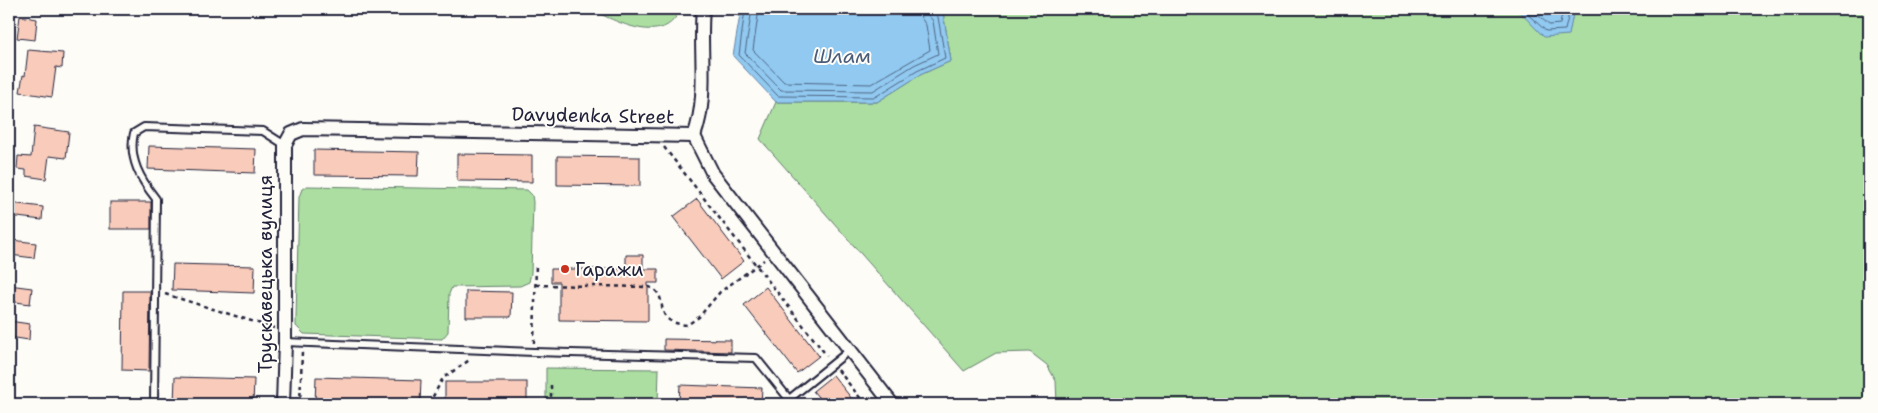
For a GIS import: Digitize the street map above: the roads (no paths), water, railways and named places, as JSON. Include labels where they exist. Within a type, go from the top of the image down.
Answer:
[{"type":"street","points":[[694,136],[700,119],[703,9]]},
{"type":"street","name":"Davydenka Street","points":[[285,145],[291,134],[303,129],[694,136],[713,174],[892,404]]},
{"type":"street","name":"Трускавецька вулиця","points":[[283,404],[285,145]]},
{"type":"lane","points":[[154,404],[156,199],[146,186],[133,162],[134,133],[144,127],[263,131],[285,145]]},
{"type":"lane","points":[[285,337],[303,343],[756,358],[788,399]]},
{"type":"lane","points":[[782,404],[850,350]]},
{"type":"water","name":"Шлам","points":[[741,9],[922,9],[943,12],[951,61],[920,75],[877,102],[776,102],[733,56]]},
{"type":"water","points":[[1517,9],[1574,9],[1569,35],[1544,37]]},
{"type":"place","name":"Гаражи","points":[[565,269]]}]
